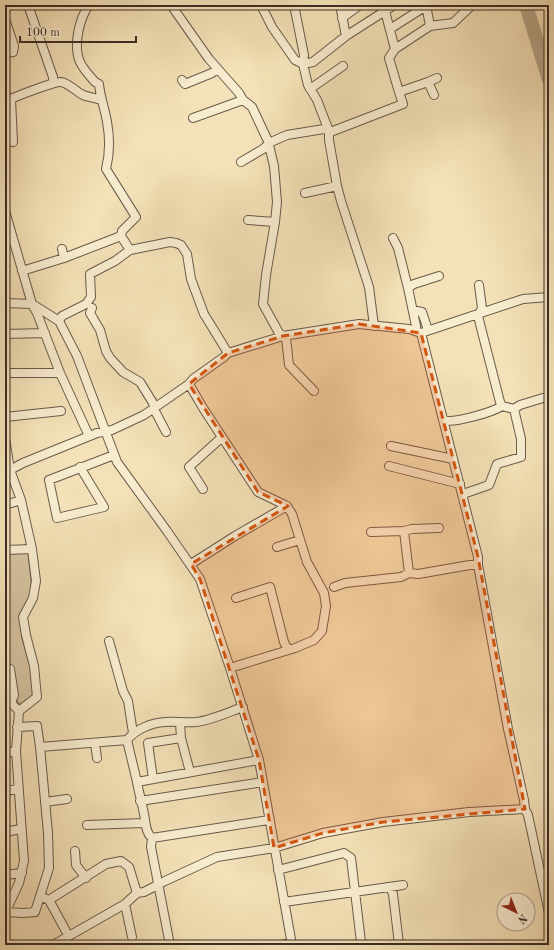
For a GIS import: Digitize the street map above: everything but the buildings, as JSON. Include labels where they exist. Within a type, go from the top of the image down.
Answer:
[{"type":"street","points":[[28,5],[53,77],[53,83]]},
{"type":"street","points":[[89,5],[83,12],[77,38],[78,55],[80,63],[95,82],[99,84],[101,100],[107,120],[109,141],[109,156],[106,169],[136,217],[122,231],[121,236],[130,250]]},
{"type":"street","points":[[171,5],[209,59],[240,93],[243,100],[252,107],[268,144],[274,166],[277,202],[275,222],[268,254],[263,304],[279,333],[286,338],[289,365],[314,391]]},
{"type":"street","points":[[261,5],[272,27],[295,60],[303,64],[313,62],[384,8],[394,5]]},
{"type":"street","points":[[294,5],[304,54],[303,64],[310,89],[317,100],[329,131],[329,140],[337,186],[369,287],[374,326]]},
{"type":"street","points":[[340,5],[346,36]]},
{"type":"street","points":[[342,18],[360,5]]},
{"type":"street","points":[[390,29],[426,5],[430,26]]},
{"type":"street","points":[[447,18],[451,18],[464,5]]},
{"type":"street","points":[[241,162],[264,149],[268,144],[287,135],[324,129],[329,131],[351,125],[403,104],[389,58],[395,49],[430,26],[453,23],[472,5]]},
{"type":"street","points":[[384,8],[395,49]]},
{"type":"street","points":[[5,19],[14,46],[13,52],[5,52]]},
{"type":"street","points":[[310,89],[343,66]]},
{"type":"street","points":[[182,80],[185,84],[212,73],[217,69]]},
{"type":"street","points":[[399,92],[437,78]]},
{"type":"street","points":[[13,142],[8,98],[48,86],[53,83],[62,82],[84,95],[101,100]]},
{"type":"street","points":[[428,82],[434,96]]},
{"type":"street","points":[[192,118],[243,100]]},
{"type":"street","points":[[305,193],[337,186]]},
{"type":"street","points":[[5,211],[32,304],[37,313],[60,373],[89,436]]},
{"type":"street","points":[[248,220],[275,222]]},
{"type":"street","points":[[22,271],[64,258],[121,236]]},
{"type":"street","points":[[393,238],[398,248],[414,312],[422,331],[452,459],[463,494],[478,557],[478,565],[508,729],[549,913]]},
{"type":"street","points":[[166,432],[153,403],[140,382],[122,372],[106,351],[100,330],[90,313],[90,274],[130,250],[170,242],[181,245],[187,254],[191,279],[204,314],[228,353]]},
{"type":"street","points":[[62,249],[64,258]]},
{"type":"street","points":[[408,288],[414,284],[439,276]]},
{"type":"street","points":[[479,286],[482,308],[478,316],[502,406]]},
{"type":"street","points":[[8,471],[23,463],[89,436],[112,430],[144,415],[189,384],[193,379],[228,353],[283,336],[359,324],[422,331],[523,300],[549,297]]},
{"type":"street","points":[[5,303],[32,304],[59,321],[77,356],[114,455],[200,579],[259,760],[292,944],[281,945]]},
{"type":"street","points":[[59,321],[62,316],[89,306],[100,305]]},
{"type":"street","points":[[414,312],[422,312],[422,331]]},
{"type":"street","points":[[5,334],[45,333]]},
{"type":"street","points":[[5,373],[60,373]]},
{"type":"street","points":[[189,384],[221,438],[258,492],[286,506],[292,514],[307,562],[324,593],[326,606],[322,631],[314,640],[288,650],[230,668]]},
{"type":"street","points":[[443,420],[447,422],[474,416],[498,409],[502,406],[514,409],[520,405],[543,398]]},
{"type":"street","points":[[463,494],[489,485],[497,464],[521,457],[521,439],[514,409]]},
{"type":"street","points":[[5,416],[61,412]]},
{"type":"street","points":[[5,438],[8,471],[21,500],[32,549],[36,581],[33,598],[23,617],[34,666],[37,697],[18,711]]},
{"type":"street","points":[[203,489],[189,466],[221,438]]},
{"type":"street","points":[[391,446],[452,459]]},
{"type":"street","points":[[80,467],[104,507],[57,518],[49,480],[80,467],[114,455]]},
{"type":"street","points":[[389,466],[460,484]]},
{"type":"street","points":[[5,504],[21,500]]},
{"type":"street","points":[[191,564],[286,506]]},
{"type":"street","points":[[371,532],[439,528]]},
{"type":"street","points":[[404,531],[409,573]]},
{"type":"street","points":[[277,547],[300,540]]},
{"type":"street","points":[[5,550],[32,549]]},
{"type":"street","points":[[334,587],[345,583],[401,577],[409,573],[418,574],[478,565]]},
{"type":"street","points":[[236,598],[270,586],[284,642],[288,650]]},
{"type":"street","points":[[109,641],[123,691],[128,701],[133,733]]},
{"type":"street","points":[[10,669],[14,695],[8,703],[18,711]]},
{"type":"street","points":[[40,747],[127,740],[133,733],[154,723],[197,722],[243,708]]},
{"type":"street","points":[[17,727],[37,726],[45,802],[49,868],[35,912],[5,913],[19,884],[24,861],[16,751],[17,727],[18,711]]},
{"type":"street","points":[[180,723],[181,738],[190,772]]},
{"type":"street","points":[[153,779],[148,743],[181,738]]},
{"type":"street","points":[[127,740],[144,816],[144,823],[149,835],[152,838],[151,847],[170,945]]},
{"type":"street","points":[[95,743],[97,758]]},
{"type":"street","points":[[5,752],[16,751]]},
{"type":"street","points":[[137,782],[259,760]]},
{"type":"street","points":[[140,801],[263,782]]},
{"type":"street","points":[[5,791],[18,789]]},
{"type":"street","points":[[45,802],[67,799]]},
{"type":"street","points":[[53,945],[68,935],[125,904],[137,893],[144,892],[217,856],[274,848],[323,833],[383,822],[469,812],[525,809]]},
{"type":"street","points":[[152,838],[269,820]]},
{"type":"street","points":[[87,825],[144,823]]},
{"type":"street","points":[[5,832],[21,829]]},
{"type":"street","points":[[75,851],[76,865],[86,878]]},
{"type":"street","points":[[278,870],[344,853],[351,858],[361,942],[364,945]]},
{"type":"street","points":[[49,900],[106,864],[121,861],[129,867],[137,893]]},
{"type":"street","points":[[5,875],[22,873]]},
{"type":"street","points":[[284,902],[403,885]]},
{"type":"street","points":[[389,945],[399,944],[393,894],[390,887]]},
{"type":"street","points":[[41,897],[49,900],[68,935]]},
{"type":"street","points":[[125,904],[132,936]]},
{"type":"highlighted area","points":[[359,324],[421,333],[478,557],[525,809],[383,822],[323,833],[274,848],[259,760],[200,579],[191,564],[288,506],[258,492],[189,384],[228,353],[283,336]]},
{"type":"shaded area","points":[[27,543],[31,581],[30,597],[20,613],[22,639],[31,670],[34,696],[23,705],[18,703],[12,668],[5,669],[5,546],[22,547]]},
{"type":"waterway","points":[[526,5],[549,80]]}]
